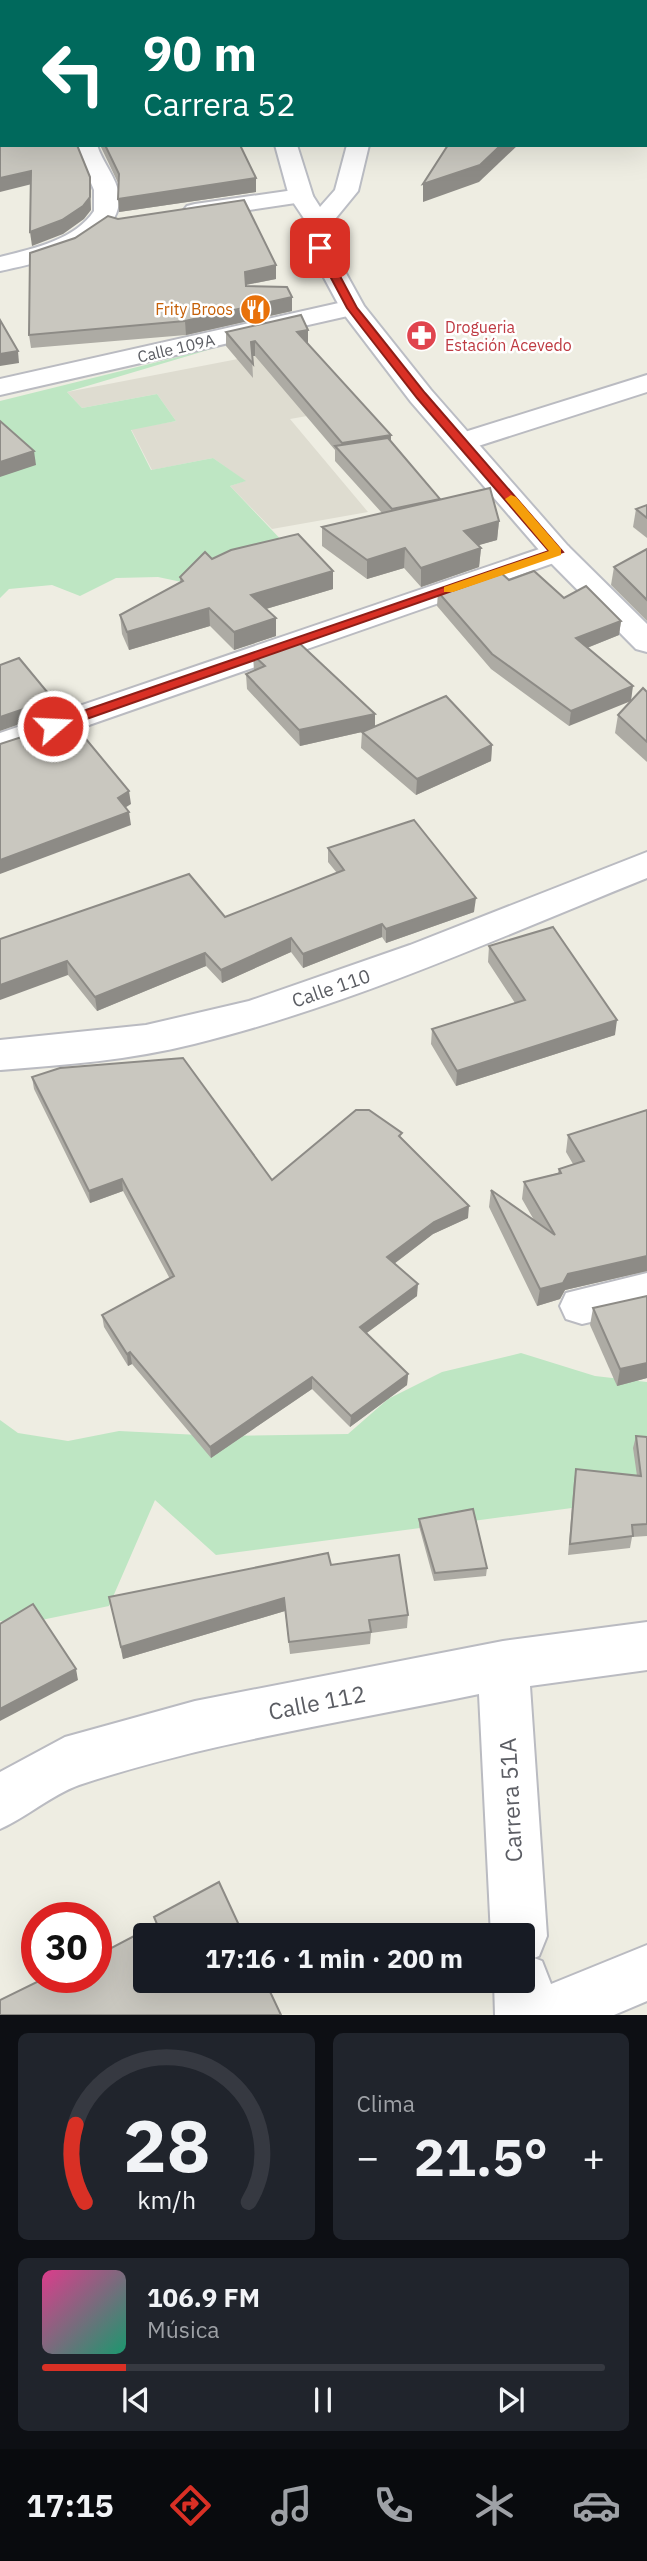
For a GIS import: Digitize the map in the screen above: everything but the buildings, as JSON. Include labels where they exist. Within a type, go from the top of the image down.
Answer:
[{"type":"street","points":[[0,264],[72,242],[97,226],[106,212],[107,195],[87,147]]},
{"type":"street","points":[[287,147],[301,196],[318,223],[320,248],[352,308],[421,396],[557,552],[647,642]]},
{"type":"street","points":[[318,223],[346,191],[357,147]]},
{"type":"street","points":[[171,215],[301,196]]},
{"type":"street","name":"Calle 109A","points":[[0,387],[352,308]]},
{"type":"street","points":[[462,442],[647,383]]},
{"type":"street","points":[[0,745],[557,552]]},
{"type":"street","name":"Calle 110","points":[[0,1055],[98,1047],[192,1030],[274,1008],[360,978],[647,864]]},
{"type":"street","points":[[582,1306],[647,1291]]},
{"type":"street","name":"Calle 112","points":[[0,1802],[65,1763],[195,1727],[503,1665],[647,1646]]},
{"type":"street","name":"Carrera 51A","points":[[503,1665],[518,1923]]},
{"type":"street","points":[[545,2015],[647,1973]]},
{"type":"street","points":[[523,1993],[524,2015]]},
{"type":"shaded area","points":[[284,350],[307,416],[290,419],[368,512],[272,529],[230,486],[245,481],[213,458],[152,470],[131,429],[176,421],[157,394],[82,408],[67,392]]},
{"type":"green space","points":[[218,347],[67,392],[82,408],[157,394],[176,421],[131,430],[151,470],[213,458],[246,481],[230,486],[287,546],[191,584],[158,577],[116,578],[80,596],[52,585],[9,589],[0,598],[0,401]]},
{"type":"green space","points":[[521,1353],[595,1376],[647,1382],[647,1498],[216,1555],[155,1500],[109,1606],[27,1623],[0,1621],[0,1420],[18,1433],[68,1441],[119,1431],[219,1436],[348,1434],[388,1399],[442,1372]]},
{"type":"slow traffic","points":[[449,589],[557,552],[511,499]]},
{"type":"place","name":"Frity Broos","points":[[256,309]]},
{"type":"place","name":"Drogueria Estación Acevedo","points":[[422,336]]},
{"type":"route","points":[[53,726],[557,552],[421,396],[366,327],[352,308],[320,248]]}]
